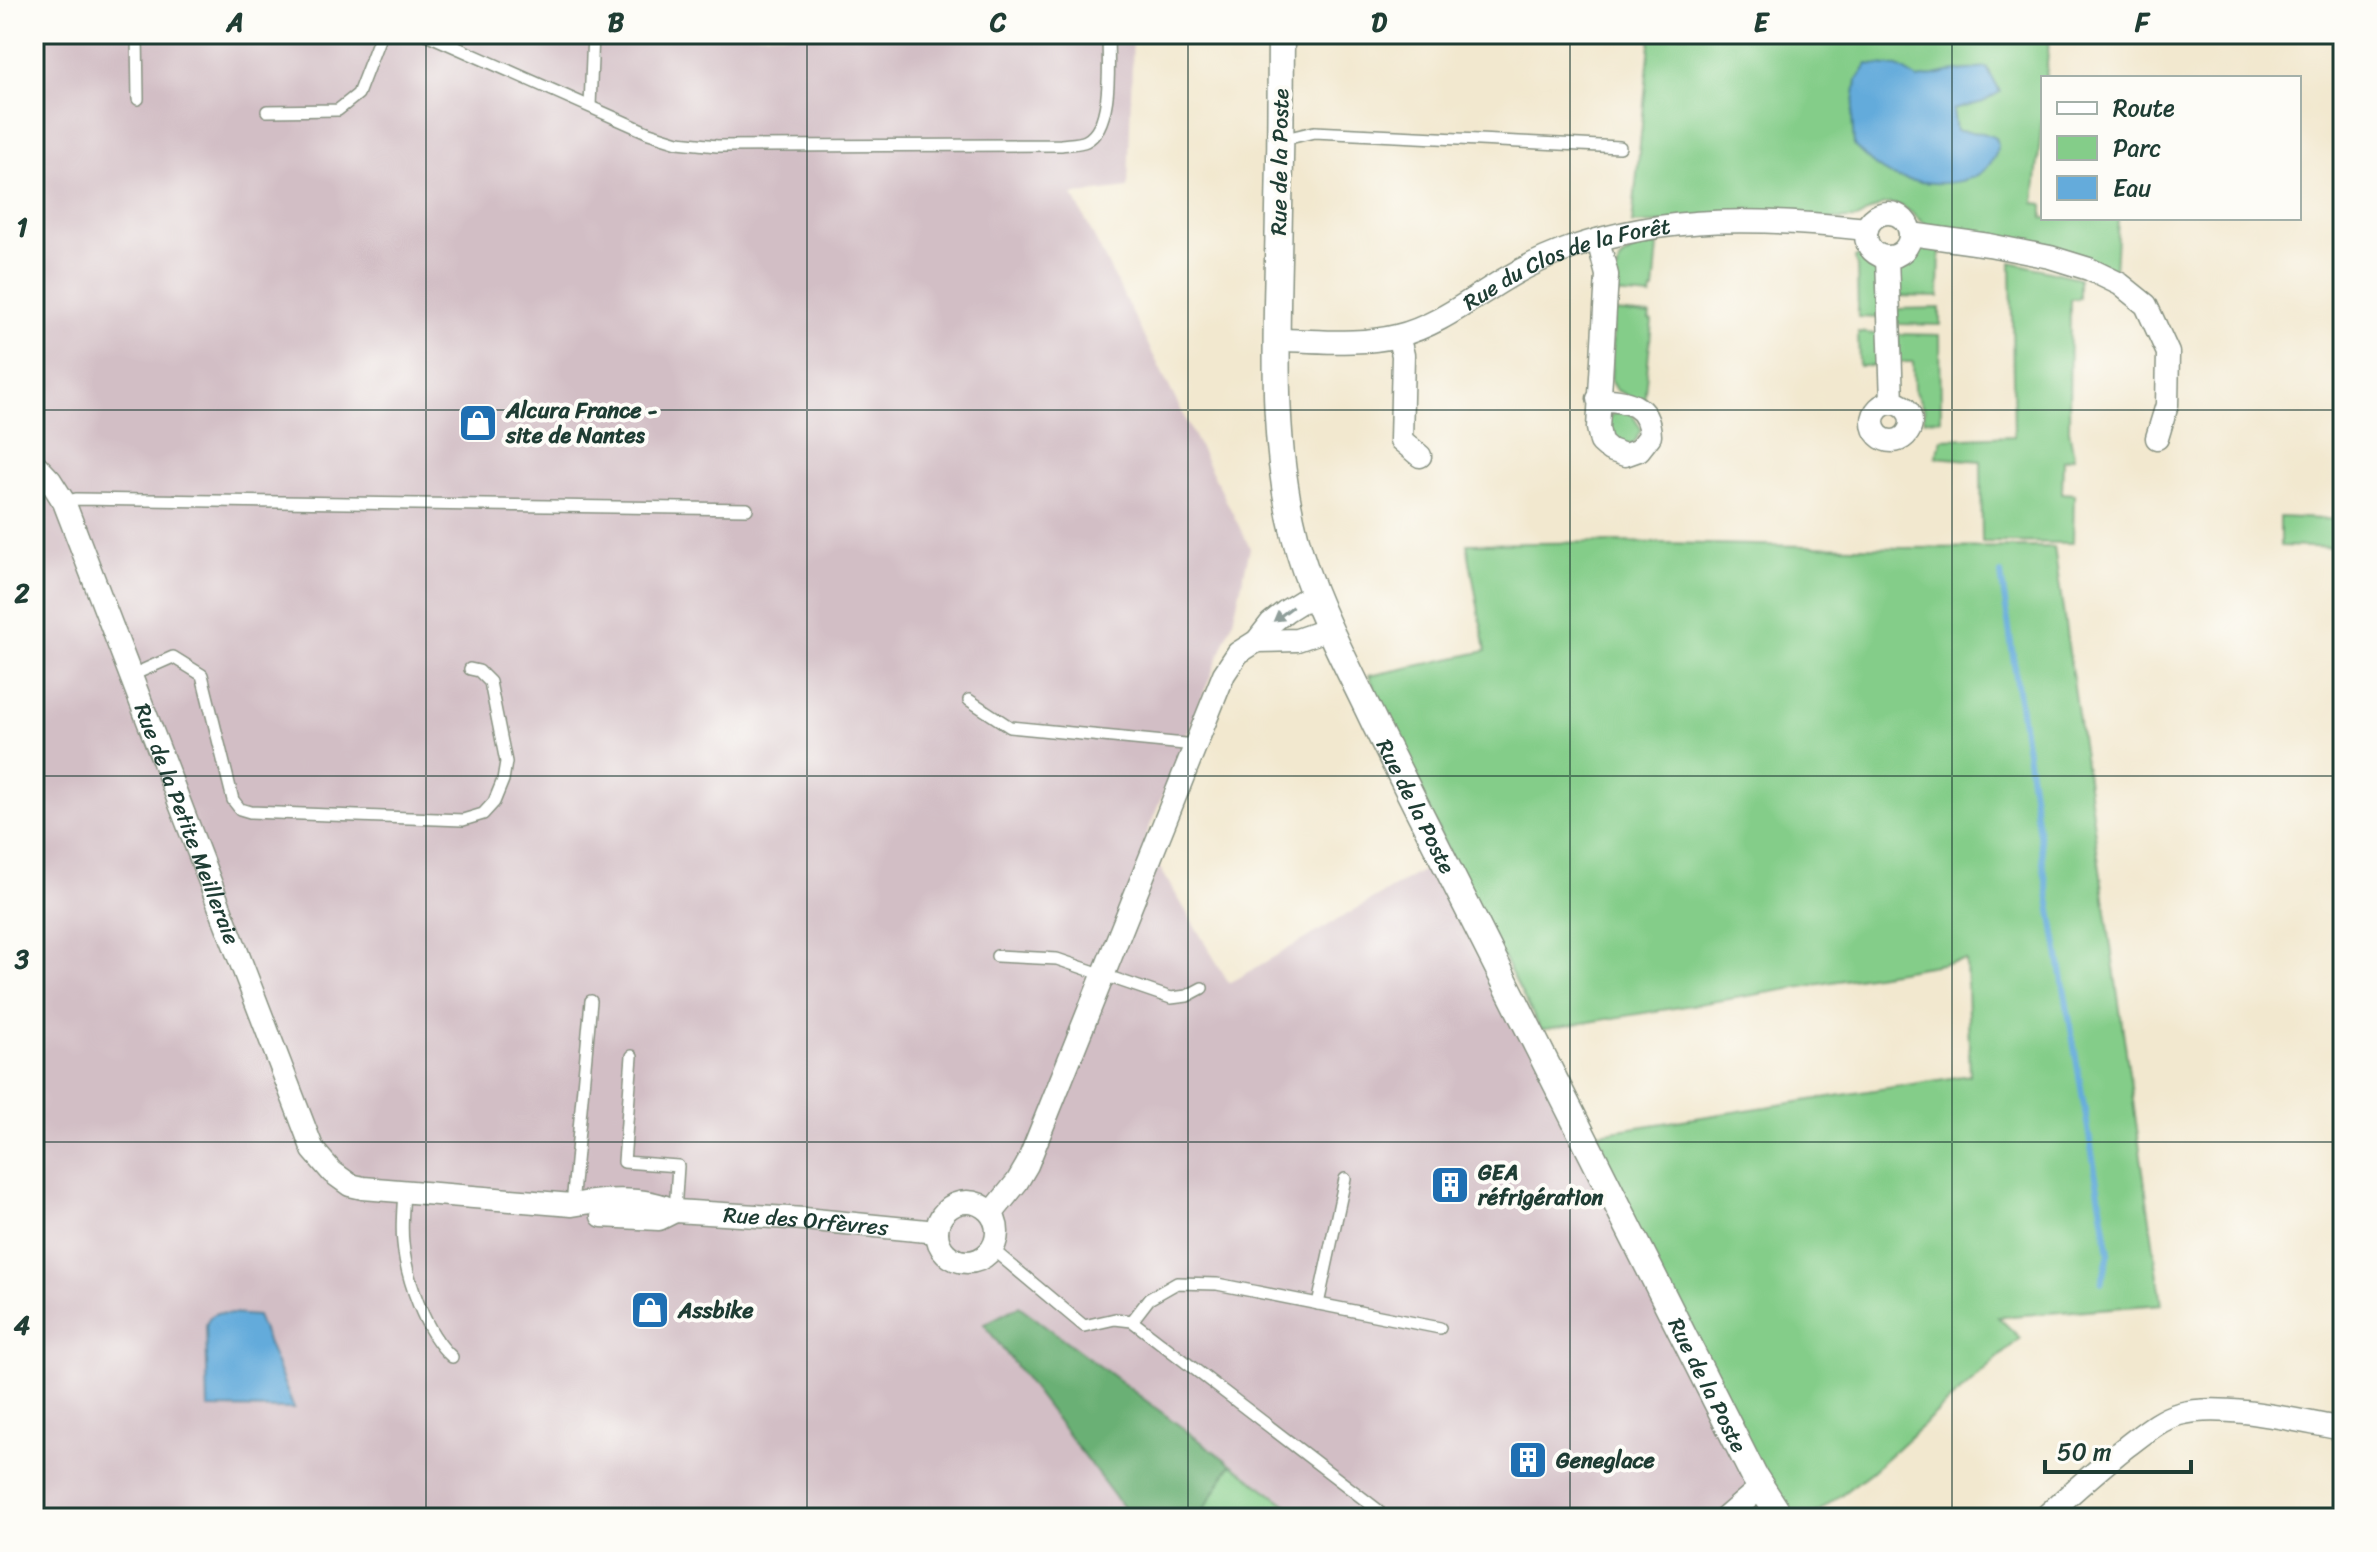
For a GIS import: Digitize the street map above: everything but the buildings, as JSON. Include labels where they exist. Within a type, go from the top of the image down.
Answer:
[{"type":"street","name":"Rue de la Poste","points":[[1281,34],[1277,397],[1285,489],[1296,540],[1329,629],[1761,1487],[1781,1518]]},
{"type":"street","name":"Rue du Clos de la Forêt","points":[[1276,340],[1347,344],[1398,336],[1433,322],[1538,262],[1628,231],[1721,221],[1766,220],[1867,229],[1875,217],[1888,212],[1901,216],[1911,234],[1989,245],[2050,257],[2089,269],[2120,284],[2146,305],[2168,353],[2167,405],[2157,438]]},
{"type":"street","points":[[1867,229],[1868,244],[1873,251],[1887,257],[1906,248],[1911,234]]},
{"type":"street","points":[[1598,240],[1607,275],[1598,399]]},
{"type":"street","points":[[1887,257],[1892,402]]},
{"type":"street","points":[[1398,336],[1403,355],[1401,440],[1420,456]]},
{"type":"street","name":"Rue de la Petite Meilleraie","points":[[34,463],[64,502],[313,1150],[322,1163],[343,1180]]},
{"type":"street","points":[[992,1213],[1027,1165],[1230,663],[1238,653],[1257,641],[1271,623],[1315,593]]},
{"type":"street","points":[[1257,641],[1297,640],[1329,629]]},
{"type":"street","name":"Rue des Orfèvres","points":[[343,1180],[363,1188],[572,1205],[597,1215],[659,1219],[675,1211],[937,1232]]},
{"type":"street","points":[[977,1202],[992,1213],[998,1231],[992,1249],[977,1261],[958,1261],[943,1250],[937,1232],[949,1207],[977,1202]]},
{"type":"street","points":[[2044,1518],[2146,1432],[2177,1415],[2209,1410],[2255,1414],[2343,1429]]},
{"type":"street","points":[[1725,1518],[1761,1487]]},
{"type":"lane","points":[[137,34],[138,99]]},
{"type":"lane","points":[[267,111],[338,110],[358,94],[381,34]]},
{"type":"lane","points":[[426,34],[649,133],[678,142],[717,146],[1086,141],[1097,130],[1107,100],[1108,34]]},
{"type":"lane","points":[[590,106],[593,34]]},
{"type":"lane","points":[[1281,140],[1314,132],[1620,147]]},
{"type":"lane","points":[[64,502],[76,499],[747,509]]},
{"type":"lane","points":[[130,676],[173,657],[202,675],[233,800],[240,809],[250,812],[463,820],[483,814],[494,802],[506,762],[490,682],[479,671],[470,669]]},
{"type":"lane","points":[[969,700],[1010,727],[1195,745]]},
{"type":"lane","points":[[997,956],[1057,959],[1171,998],[1187,996],[1202,988]]},
{"type":"lane","points":[[572,1205],[591,1001]]},
{"type":"lane","points":[[632,1056],[624,1162],[678,1166],[675,1211]]},
{"type":"lane","points":[[1318,1304],[1345,1179]]},
{"type":"lane","points":[[404,1192],[402,1242],[407,1267],[423,1316],[442,1348],[452,1357]]},
{"type":"lane","points":[[992,1249],[1084,1326],[1115,1319],[1132,1321],[1378,1510]]},
{"type":"lane","points":[[1132,1321],[1149,1299],[1177,1283],[1217,1284],[1440,1328]]},
{"type":"shaded area","points":[[34,34],[1133,34],[1128,188],[1073,195],[1250,548],[1233,621],[1144,841],[1229,983],[1449,855],[1761,1509],[1746,1518],[1304,1518],[1019,1306],[985,1325],[1131,1518],[34,1518]]},
{"type":"green space","points":[[1651,34],[2034,34],[2049,40],[2046,76],[2041,76],[2041,129],[2034,203],[2041,204],[2041,220],[2118,220],[2115,271],[1929,226],[1895,204],[1882,205],[1857,219],[1632,224]]},
{"type":"green space","points":[[1919,245],[1940,245],[1939,297],[1897,296],[1899,269]]},
{"type":"green space","points":[[1643,246],[1658,246],[1651,297],[1615,294],[1619,263],[1627,254]]},
{"type":"green space","points":[[1862,254],[1879,269],[1881,318],[1858,317],[1855,258]]},
{"type":"green space","points":[[2011,262],[2079,278],[2079,298],[2070,299],[2069,430],[2074,457],[2063,460],[2062,493],[2074,494],[2073,543],[1982,542],[1981,461],[1936,457],[1942,439],[2014,436]]},
{"type":"green space","points":[[1940,308],[1940,325],[1897,324],[1897,309]]},
{"type":"green space","points":[[1613,312],[1650,315],[1649,320],[1652,321],[1644,403],[1616,390],[1611,382]]},
{"type":"green space","points":[[1858,332],[1882,335],[1882,366],[1859,366]]},
{"type":"green space","points":[[1898,334],[1940,335],[1941,419],[1924,420],[1924,410],[1914,390],[1913,362],[1898,362]]},
{"type":"green space","points":[[1629,410],[1642,430],[1633,445],[1611,442],[1607,419],[1617,411]]},
{"type":"green space","points":[[2280,517],[2343,520],[2343,548],[2280,546]]},
{"type":"green space","points":[[1614,542],[1903,548],[2054,547],[2162,1304],[1998,1317],[2020,1338],[1871,1472],[1810,1518],[1766,1518],[1593,1134],[1970,1075],[1966,960],[1541,1030],[1449,855],[1369,676],[1486,651],[1467,544]]},
{"type":"green space","points":[[1019,1306],[1231,1464],[1200,1516],[1202,1518],[1131,1518],[984,1324]]},
{"type":"green space","points":[[1231,1464],[1304,1518],[1202,1518],[1200,1516]]},
{"type":"water","points":[[1868,64],[1898,67],[1918,79],[1987,68],[2000,92],[1983,102],[1953,110],[1956,131],[1983,133],[1996,138],[1997,150],[1992,161],[1974,176],[1950,183],[1899,178],[1875,165],[1854,146],[1852,117],[1857,80]]},
{"type":"water","points":[[216,1313],[257,1316],[294,1409],[208,1408],[206,1325]]},
{"type":"waterway","points":[[2001,574],[2045,875],[2109,1253],[2102,1282]]},
{"type":"place","name":"Alcura France - site de Nantes","points":[[478,423]]},
{"type":"place","name":"GEA réfrigération","points":[[1450,1185]]},
{"type":"place","name":"Assbike","points":[[650,1310]]},
{"type":"place","name":"Geneglace","points":[[1528,1460]]}]
